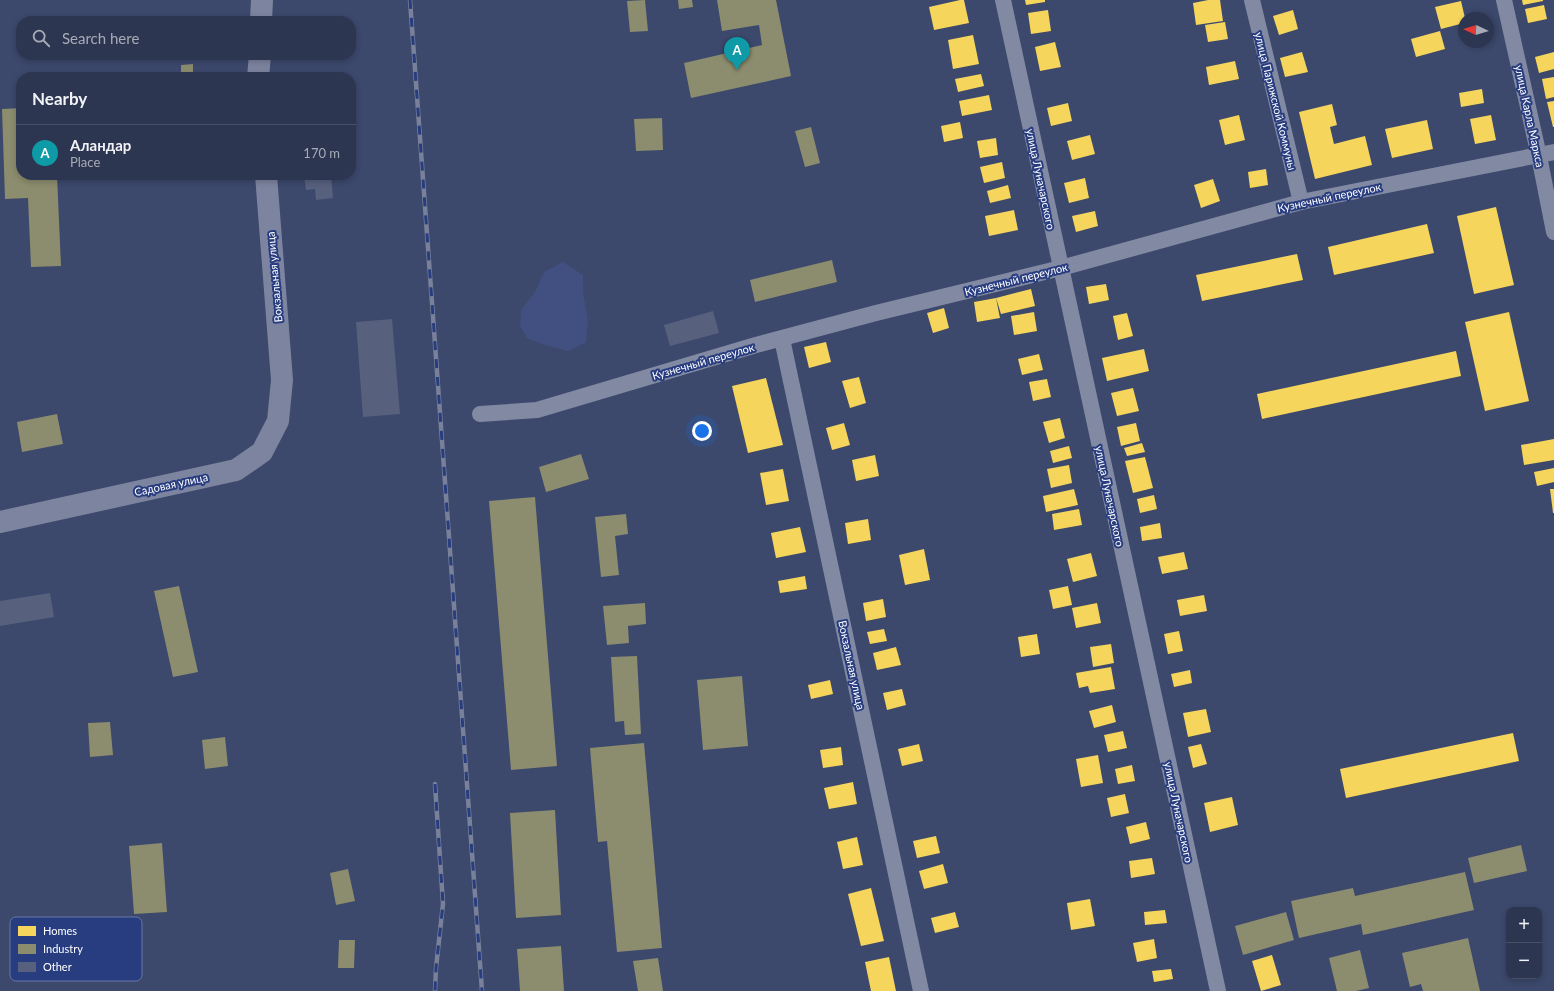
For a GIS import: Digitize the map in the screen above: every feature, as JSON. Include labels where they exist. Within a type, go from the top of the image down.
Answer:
[{"type":"street","points":[[261,16],[262,0]]},
{"type":"street","name":"улица Луначарского","points":[[1003,0],[1218,991]]},
{"type":"street","name":"улица Парижской Коммуны","points":[[1252,0],[1301,202]]},
{"type":"street","name":"улица Карла Маркса","points":[[1504,0],[1546,154],[1554,232]]},
{"type":"street","points":[[258,72],[260,60]]},
{"type":"street","name":"Кузнечный переулок","points":[[480,414],[537,410],[782,338],[876,313],[1061,268],[1301,202],[1546,154]]},
{"type":"street","name":"Вокзальная улица","points":[[266,180],[282,380]]},
{"type":"street","name":"Вокзальная улица","points":[[782,338],[922,991]]},
{"type":"street","name":"Садовая улица","points":[[0,522],[236,470],[262,452],[278,421],[282,380]]},
{"type":"water","points":[[563,262],[583,275],[583,292],[588,322],[586,342],[568,351],[545,345],[527,338],[520,326],[521,310],[535,292],[544,272]]},
{"type":"building: Homes","points":[[964,0],[969,23],[934,30],[929,7]]},
{"type":"building: Homes","points":[[1025,0],[1045,0],[1045,2],[1026,5]]},
{"type":"building: Homes","points":[[1208,0],[1220,0],[1223,21],[1196,25],[1193,3]]},
{"type":"building: Homes","points":[[1522,0],[1543,0],[1543,1],[1523,5]]},
{"type":"building: Homes","points":[[1461,1],[1464,12],[1458,12],[1458,25],[1441,29],[1435,7]]},
{"type":"building: Homes","points":[[1544,5],[1547,19],[1528,23],[1525,9]]},
{"type":"building: Homes","points":[[1048,10],[1051,31],[1031,34],[1028,13]]},
{"type":"building: Homes","points":[[1293,10],[1298,29],[1279,35],[1273,16]]},
{"type":"building: Homes","points":[[1225,22],[1228,39],[1208,42],[1205,25]]},
{"type":"building: Homes","points":[[1440,31],[1445,49],[1416,57],[1411,39]]},
{"type":"building: Homes","points":[[973,35],[979,64],[953,69],[948,40]]},
{"type":"building: Homes","points":[[1055,42],[1061,67],[1040,71],[1035,47]]},
{"type":"building: Homes","points":[[1302,52],[1308,72],[1285,77],[1280,58]]},
{"type":"building: Homes","points":[[1554,52],[1554,69],[1539,73],[1535,57]]},
{"type":"building: Homes","points":[[1235,61],[1239,79],[1209,85],[1206,67]]},
{"type":"building: Homes","points":[[981,74],[984,86],[958,92],[955,79]]},
{"type":"building: Homes","points":[[1554,77],[1554,97],[1546,99],[1542,79]]},
{"type":"building: Homes","points":[[1482,89],[1484,103],[1461,107],[1459,93]]},
{"type":"building: Homes","points":[[989,95],[992,110],[962,116],[959,101]]},
{"type":"building: Homes","points":[[1554,101],[1554,127],[1553,127],[1547,102]]},
{"type":"building: Homes","points":[[1068,103],[1072,121],[1051,126],[1047,108]]},
{"type":"building: Homes","points":[[1332,104],[1337,125],[1330,127],[1334,144],[1365,136],[1372,165],[1315,179],[1299,112]]},
{"type":"building: Homes","points":[[1239,115],[1245,140],[1225,145],[1219,120]]},
{"type":"building: Homes","points":[[1491,115],[1496,140],[1475,144],[1470,119]]},
{"type":"building: Homes","points":[[1427,120],[1433,149],[1392,158],[1385,129]]},
{"type":"building: Homes","points":[[960,122],[963,138],[944,142],[941,126]]},
{"type":"building: Homes","points":[[1090,135],[1095,154],[1072,160],[1067,141]]},
{"type":"building: Homes","points":[[996,138],[998,155],[980,158],[977,141]]},
{"type":"building: Homes","points":[[1002,162],[1005,178],[984,183],[980,167]]},
{"type":"building: Homes","points":[[1266,169],[1268,185],[1250,188],[1248,172]]},
{"type":"building: Homes","points":[[1085,178],[1089,198],[1069,203],[1064,183]]},
{"type":"building: Homes","points":[[1213,179],[1220,201],[1201,208],[1194,185]]},
{"type":"building: Homes","points":[[1008,185],[1011,198],[990,203],[987,191]]},
{"type":"building: Homes","points":[[1496,207],[1514,285],[1474,294],[1457,216]]},
{"type":"building: Homes","points":[[1014,210],[1018,230],[989,236],[985,216]]},
{"type":"building: Homes","points":[[1095,211],[1098,226],[1076,232],[1072,216]]},
{"type":"building: Homes","points":[[1427,224],[1434,253],[1334,275],[1328,247]]},
{"type":"building: Homes","points":[[1297,254],[1303,280],[1202,301],[1196,275]]},
{"type":"building: Homes","points":[[1106,284],[1109,300],[1089,304],[1086,287]]},
{"type":"building: Homes","points":[[1031,289],[1035,306],[1001,314],[996,298]]},
{"type":"building: Homes","points":[[996,298],[1000,318],[977,322],[974,302]]},
{"type":"building: Homes","points":[[944,308],[949,328],[933,333],[927,313]]},
{"type":"building: Homes","points":[[1034,312],[1037,331],[1014,335],[1011,316]]},
{"type":"building: Homes","points":[[1509,312],[1529,401],[1485,411],[1465,322]]},
{"type":"building: Homes","points":[[1127,313],[1133,336],[1118,340],[1113,316]]},
{"type":"building: Homes","points":[[826,342],[831,362],[809,368],[804,347]]},
{"type":"building: Homes","points":[[1144,349],[1149,371],[1107,381],[1102,358]]},
{"type":"building: Homes","points":[[1456,351],[1461,376],[1262,419],[1257,394]]},
{"type":"building: Homes","points":[[1039,354],[1043,370],[1022,375],[1018,359]]},
{"type":"building: Homes","points":[[859,377],[866,403],[850,408],[842,381]]},
{"type":"building: Homes","points":[[766,378],[783,445],[748,453],[732,386]]},
{"type":"building: Homes","points":[[1047,379],[1051,397],[1033,401],[1029,382]]},
{"type":"building: Homes","points":[[1133,388],[1139,411],[1117,416],[1111,393]]},
{"type":"building: Homes","points":[[1060,418],[1065,438],[1049,443],[1043,422]]},
{"type":"building: Homes","points":[[844,423],[850,445],[832,450],[826,428]]},
{"type":"building: Homes","points":[[1136,423],[1140,441],[1121,446],[1117,427]]},
{"type":"building: Homes","points":[[1554,439],[1554,460],[1524,465],[1521,445]]},
{"type":"building: Homes","points":[[1142,443],[1145,452],[1127,456],[1124,448]]},
{"type":"building: Homes","points":[[1069,446],[1072,458],[1053,463],[1050,451]]},
{"type":"building: Homes","points":[[875,455],[879,476],[856,481],[852,460]]},
{"type":"building: Homes","points":[[1145,457],[1153,488],[1133,493],[1125,461]]},
{"type":"building: Homes","points":[[1069,465],[1072,483],[1051,488],[1047,469]]},
{"type":"building: Homes","points":[[1554,468],[1554,482],[1537,486],[1534,472]]},
{"type":"building: Homes","points":[[783,469],[789,501],[766,505],[760,473]]},
{"type":"building: Homes","points":[[1074,489],[1078,505],[1046,512],[1043,496]]},
{"type":"building: Homes","points":[[1550,489],[1554,489],[1554,513],[1553,513]]},
{"type":"building: Homes","points":[[1154,495],[1157,509],[1140,513],[1137,499]]},
{"type":"building: Homes","points":[[1079,509],[1082,525],[1054,530],[1052,514]]},
{"type":"building: Homes","points":[[868,519],[871,540],[848,544],[845,523]]},
{"type":"building: Homes","points":[[1160,523],[1162,538],[1142,541],[1140,527]]},
{"type":"building: Homes","points":[[800,527],[806,552],[776,558],[771,533]]},
{"type":"building: Homes","points":[[924,549],[930,580],[905,585],[899,555]]},
{"type":"building: Homes","points":[[1184,552],[1188,569],[1162,574],[1158,557]]},
{"type":"building: Homes","points":[[1091,553],[1097,576],[1073,582],[1067,559]]},
{"type":"building: Homes","points":[[805,576],[807,589],[780,593],[778,581]]},
{"type":"building: Homes","points":[[1068,586],[1072,605],[1053,609],[1049,590]]},
{"type":"building: Homes","points":[[1204,595],[1207,611],[1180,616],[1177,600]]},
{"type":"building: Homes","points":[[883,599],[886,617],[866,621],[863,603]]},
{"type":"building: Homes","points":[[1097,603],[1101,623],[1076,628],[1072,608]]},
{"type":"building: Homes","points":[[884,629],[887,641],[870,644],[867,632]]},
{"type":"building: Homes","points":[[1179,631],[1183,651],[1168,654],[1164,634]]},
{"type":"building: Homes","points":[[1037,634],[1040,654],[1021,657],[1018,637]]},
{"type":"building: Homes","points":[[1111,644],[1114,663],[1093,667],[1090,647]]},
{"type":"building: Homes","points":[[896,647],[901,665],[877,670],[873,653]]},
{"type":"building: Homes","points":[[1111,667],[1115,689],[1090,693],[1088,686],[1079,688],[1076,673]]},
{"type":"building: Homes","points":[[1190,670],[1192,683],[1174,687],[1171,674]]},
{"type":"building: Homes","points":[[830,680],[833,694],[811,699],[808,685]]},
{"type":"building: Homes","points":[[902,689],[906,705],[887,710],[883,693]]},
{"type":"building: Homes","points":[[1112,705],[1116,722],[1094,728],[1089,711]]},
{"type":"building: Homes","points":[[1206,709],[1211,732],[1188,737],[1183,713]]},
{"type":"building: Homes","points":[[1123,731],[1127,748],[1108,752],[1104,735]]},
{"type":"building: Homes","points":[[1513,733],[1519,761],[1346,798],[1340,769]]},
{"type":"building: Homes","points":[[919,744],[923,761],[902,766],[898,749]]},
{"type":"building: Homes","points":[[1201,744],[1207,764],[1193,768],[1188,747]]},
{"type":"building: Homes","points":[[841,747],[843,765],[823,768],[820,750]]},
{"type":"building: Homes","points":[[1098,755],[1103,783],[1081,787],[1076,759]]},
{"type":"building: Homes","points":[[1132,765],[1135,781],[1118,784],[1115,769]]},
{"type":"building: Homes","points":[[853,782],[857,804],[829,809],[824,788]]},
{"type":"building: Homes","points":[[1125,794],[1129,813],[1111,817],[1107,798]]},
{"type":"building: Homes","points":[[1232,797],[1238,825],[1210,832],[1204,803]]},
{"type":"building: Homes","points":[[1146,822],[1150,839],[1130,844],[1126,827]]},
{"type":"building: Homes","points":[[936,836],[940,853],[917,858],[913,841]]},
{"type":"building: Homes","points":[[857,837],[863,865],[843,869],[837,842]]},
{"type":"building: Homes","points":[[1152,858],[1155,874],[1131,878],[1129,861]]},
{"type":"building: Homes","points":[[943,864],[948,883],[924,889],[919,871]]},
{"type":"building: Homes","points":[[871,888],[884,941],[861,946],[848,894]]},
{"type":"building: Homes","points":[[1090,899],[1095,926],[1071,930],[1067,903]]},
{"type":"building: Homes","points":[[1165,910],[1167,923],[1145,925],[1144,912]]},
{"type":"building: Homes","points":[[955,912],[959,927],[935,933],[931,918]]},
{"type":"building: Homes","points":[[1154,939],[1157,958],[1137,962],[1133,943]]},
{"type":"building: Homes","points":[[1272,955],[1281,985],[1261,991],[1252,961]]},
{"type":"building: Homes","points":[[889,957],[896,991],[871,991],[865,962]]},
{"type":"building: Homes","points":[[1171,969],[1173,979],[1154,982],[1152,971]]},
{"type":"building: Industry","points":[[645,0],[648,31],[630,32],[627,1]]},
{"type":"building: Industry","points":[[678,0],[692,0],[693,7],[679,9]]},
{"type":"building: Industry","points":[[717,0],[776,0],[791,76],[691,98],[684,63],[762,45],[759,25],[722,31]]},
{"type":"building: Industry","points":[[193,64],[193,72],[181,72],[181,65]]},
{"type":"building: Industry","points":[[16,108],[16,180],[57,180],[61,266],[31,267],[28,198],[5,199],[2,109]]},
{"type":"building: Industry","points":[[662,118],[663,150],[636,151],[634,119]]},
{"type":"building: Industry","points":[[811,127],[820,163],[805,167],[795,131]]},
{"type":"building: Industry","points":[[832,260],[837,282],[755,302],[750,280]]},
{"type":"building: Industry","points":[[57,414],[63,444],[22,452],[17,422]]},
{"type":"building: Industry","points":[[581,454],[589,479],[546,492],[539,467]]},
{"type":"building: Industry","points":[[535,497],[557,766],[511,770],[489,501]]},
{"type":"building: Industry","points":[[626,514],[628,534],[615,536],[619,575],[601,577],[595,517]]},
{"type":"building: Industry","points":[[179,586],[198,672],[173,677],[154,591]]},
{"type":"building: Industry","points":[[645,603],[646,624],[628,626],[629,643],[607,645],[603,606]]},
{"type":"building: Industry","points":[[637,656],[641,734],[625,735],[624,721],[615,722],[611,657]]},
{"type":"building: Industry","points":[[742,676],[748,746],[703,750],[697,680]]},
{"type":"building: Industry","points":[[110,722],[113,755],[90,757],[88,723]]},
{"type":"building: Industry","points":[[225,737],[228,766],[205,769],[202,740]]},
{"type":"building: Industry","points":[[644,743],[662,948],[617,952],[607,841],[598,842],[590,748]]},
{"type":"building: Industry","points":[[555,810],[561,915],[516,918],[510,813]]},
{"type":"building: Industry","points":[[162,843],[167,912],[134,914],[129,846]]},
{"type":"building: Industry","points":[[1521,845],[1527,871],[1474,883],[1468,858]]},
{"type":"building: Industry","points":[[348,869],[355,901],[336,905],[330,873]]},
{"type":"building: Industry","points":[[1465,872],[1474,910],[1363,935],[1361,924],[1299,938],[1291,901],[1353,888],[1355,896]]},
{"type":"building: Industry","points":[[1286,912],[1294,940],[1243,955],[1235,926]]},
{"type":"building: Industry","points":[[1468,938],[1480,991],[1423,991],[1421,984],[1410,987],[1402,953]]},
{"type":"building: Industry","points":[[339,940],[355,940],[354,968],[338,968]]},
{"type":"building: Industry","points":[[561,946],[564,991],[520,991],[517,949]]},
{"type":"building: Industry","points":[[1360,950],[1369,988],[1356,991],[1337,991],[1329,958]]},
{"type":"building: Industry","points":[[658,958],[663,991],[638,991],[633,961]]},
{"type":"building: Other","points":[[305,180],[331,180],[333,198],[316,200],[315,189],[306,190]]},
{"type":"building: Other","points":[[713,311],[719,333],[670,346],[664,325]]},
{"type":"building: Other","points":[[392,319],[400,414],[363,417],[356,322]]},
{"type":"building: Other","points":[[50,593],[54,617],[0,626],[0,601]]},
{"type":"railway","points":[[410,0],[482,991]]},
{"type":"railway","points":[[435,784],[443,904],[435,991]]},
{"type":"place","name":"Аландар","points":[[737,70]]}]
